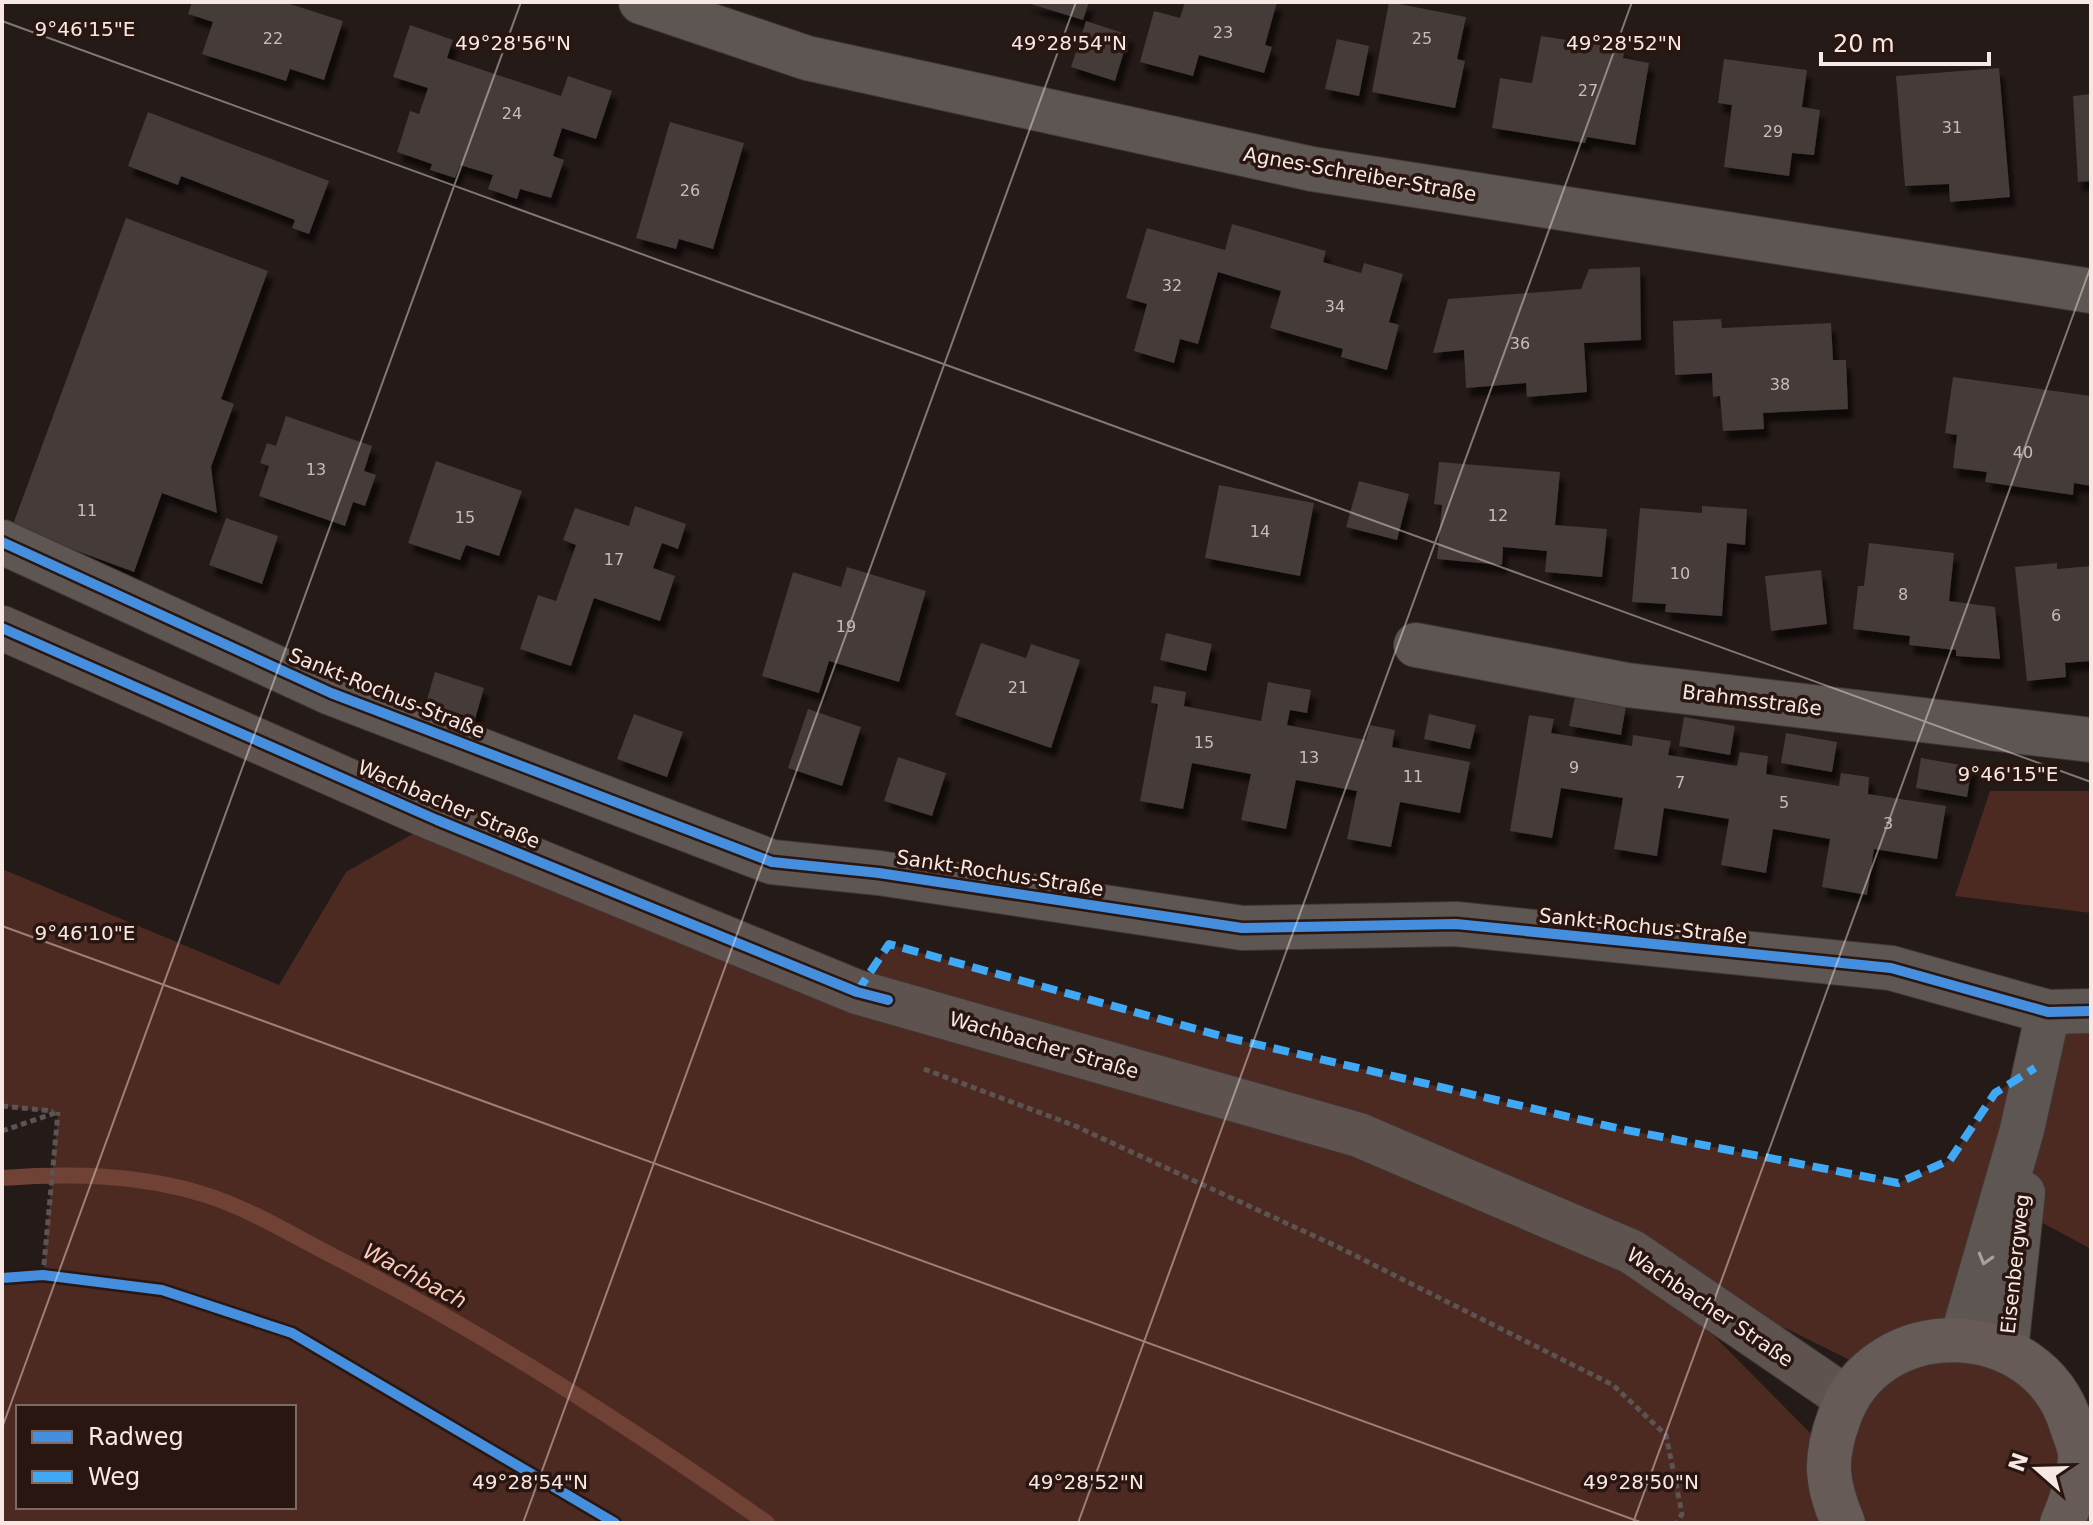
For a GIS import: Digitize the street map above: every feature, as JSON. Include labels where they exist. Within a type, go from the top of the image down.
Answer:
[{"type":"main road","points":[[1843,1523],[1831,1494],[1827,1450],[1846,1398],[1869,1370],[1897,1351],[1929,1340],[1962,1338],[2006,1350],[2030,1364],[2052,1387],[2068,1414],[2086,1455],[2062,1523]]},
{"type":"street","name":"Agnes-Schreiber-Straße","points":[[641,2],[807,58],[1312,169],[2091,291]]},
{"type":"street","name":"Sankt-Rochus-Straße","points":[[2,542],[331,693],[772,862],[879,873],[1242,928],[1456,924],[1891,968],[2048,1012]]},
{"type":"street","name":"Wachbacher Straße","points":[[2,628],[437,820],[857,992],[1359,1135],[1632,1252],[1846,1398]]},
{"type":"street","name":"Brahmsstraße","points":[[1416,645],[1627,685],[2091,740]]},
{"type":"street","points":[[2048,1012],[2091,1011]]},
{"type":"street","name":"Eisenbergweg","points":[[1962,1338],[2022,1130],[2048,1012]]},
{"type":"street","name":"Eisenbergweg","points":[[2006,1350],[2024,1213],[2022,1130]]},
{"type":"path","points":[[913,1064],[1087,1131],[1336,1246],[1613,1385],[1666,1435],[1682,1514],[1677,1523]]},
{"type":"path","points":[[2,1106],[58,1112]]},
{"type":"path","points":[[2,1131],[58,1112]]},
{"type":"path","points":[[43,1275],[58,1112]]},
{"type":"shaded area","points":[[1990,791],[2091,791],[2091,913],[1955,896]]},
{"type":"shaded area","points":[[437,820],[857,991],[889,944],[1225,1037],[1621,1129],[1898,1183],[1950,1160],[1995,1093],[2035,1068],[2048,1012],[2091,1011],[2091,1249],[2024,1213],[2006,1350],[2091,1468],[2091,1523],[2,1523],[2,1278],[43,1275],[58,1113],[2,1106],[2,869],[279,985],[346,872]],"holes":[[[1635,1254],[1868,1369],[1827,1450],[1634,1255]]]},
{"type":"building","points":[[192,2],[284,2],[343,21],[324,80],[290,69],[286,81],[202,54],[213,22],[188,14]]},
{"type":"building","points":[[1024,2],[1089,2],[1083,20]]},
{"type":"building","points":[[1185,2],[1277,2],[1265,45],[1272,47],[1264,73],[1199,55],[1193,76],[1140,62],[1154,11],[1180,18]]},
{"type":"building","points":[[1389,2],[1466,17],[1457,59],[1465,61],[1455,108],[1372,92]]},
{"type":"building","points":[[1086,21],[1129,35],[1115,81],[1071,67]]},
{"type":"building","points":[[410,25],[453,40],[447,58],[561,96],[568,76],[612,91],[596,139],[562,128],[553,156],[564,160],[551,198],[520,189],[517,199],[488,189],[493,175],[460,165],[455,178],[430,170],[432,164],[397,152],[410,111],[419,114],[428,88],[393,77]]},
{"type":"building","points":[[1541,36],[1625,49],[1623,58],[1649,63],[1635,145],[1587,137],[1585,143],[1492,128],[1500,78],[1532,83]]},
{"type":"building","points":[[1337,39],[1369,46],[1359,96],[1325,89]]},
{"type":"building","points":[[1724,59],[1807,70],[1802,107],[1820,110],[1814,155],[1792,153],[1789,176],[1724,167],[1732,105],[1718,103]]},
{"type":"building","points":[[1999,68],[2010,197],[1950,202],[1949,184],[1905,186],[1896,76]]},
{"type":"building","points":[[2091,94],[2091,181],[2078,182],[2073,96]]},
{"type":"building","points":[[148,112],[329,181],[309,234],[292,228],[295,220],[181,176],[178,185],[128,166]]},
{"type":"building","points":[[670,122],[744,143],[713,249],[679,239],[676,249],[636,238]]},
{"type":"building","points":[[126,218],[268,271],[221,399],[234,404],[211,467],[217,513],[162,493],[134,572],[12,527]]},
{"type":"building","points":[[1232,224],[1326,251],[1323,262],[1361,273],[1364,263],[1403,274],[1389,322],[1399,325],[1387,370],[1341,357],[1343,349],[1270,328],[1281,291],[1218,272],[1198,344],[1180,339],[1174,363],[1134,351],[1147,304],[1126,298],[1147,228],[1225,250]]},
{"type":"building","points":[[1640,267],[1641,340],[1584,343],[1587,392],[1527,397],[1526,383],[1466,388],[1464,350],[1433,353],[1448,299],[1581,289],[1589,269]]},
{"type":"building","points":[[1721,319],[1722,328],[1831,323],[1833,360],[1846,360],[1848,409],[1763,413],[1764,429],[1723,431],[1720,396],[1713,397],[1712,373],[1675,375],[1673,321]]},
{"type":"building","points":[[1953,377],[2091,396],[2091,486],[2074,483],[2073,495],[1985,482],[1987,472],[1953,468],[1957,435],[1945,433]]},
{"type":"building","points":[[286,416],[372,446],[364,471],[376,475],[365,506],[353,502],[345,526],[259,496],[269,466],[260,463],[267,443],[276,446]]},
{"type":"building","points":[[436,461],[522,491],[499,556],[466,545],[460,560],[408,543]]},
{"type":"building","points":[[1439,462],[1560,472],[1555,525],[1607,529],[1602,577],[1545,572],[1547,551],[1503,547],[1502,565],[1437,559],[1442,505],[1434,504]]},
{"type":"building","points":[[1359,481],[1409,494],[1397,540],[1346,527]]},
{"type":"building","points":[[1219,485],[1314,503],[1300,576],[1205,558]]},
{"type":"building","points":[[635,506],[686,524],[678,549],[662,543],[653,568],[675,576],[660,621],[594,598],[571,666],[520,649],[538,595],[556,601],[576,545],[563,540],[575,508],[629,526]]},
{"type":"building","points":[[1702,506],[1747,509],[1745,545],[1727,543],[1722,616],[1665,612],[1666,604],[1632,602],[1640,508],[1702,513]]},
{"type":"building","points":[[226,518],[278,536],[262,584],[209,565]]},
{"type":"building","points":[[1869,543],[1954,553],[1949,601],[1995,607],[2000,659],[1956,656],[1956,650],[1909,645],[1910,636],[1853,629],[1858,586],[1864,586]]},
{"type":"building","points":[[2057,563],[2057,569],[2091,566],[2091,661],[2065,663],[2066,677],[2027,681],[2015,567]]},
{"type":"building","points":[[847,567],[926,591],[899,682],[829,661],[819,693],[762,676],[793,572],[841,587]]},
{"type":"building","points":[[1821,570],[1827,624],[1771,631],[1765,576]]},
{"type":"building","points":[[1166,633],[1212,644],[1206,671],[1160,660]]},
{"type":"building","points":[[981,643],[1026,658],[1031,644],[1080,660],[1051,748],[955,715]]},
{"type":"building","points":[[435,672],[484,688],[475,719],[426,703]]},
{"type":"building","points":[[1268,682],[1311,690],[1307,713],[1290,710],[1287,725],[1366,740],[1370,725],[1395,730],[1392,747],[1470,762],[1460,813],[1400,802],[1391,847],[1347,839],[1357,791],[1296,780],[1286,829],[1241,820],[1251,774],[1192,763],[1183,809],[1140,801],[1158,704],[1151,703],[1154,686],[1186,692],[1184,706],[1261,721]]},
{"type":"building","points":[[1575,697],[1626,706],[1621,735],[1569,726]]},
{"type":"building","points":[[808,709],[861,727],[842,786],[788,768]]},
{"type":"building","points":[[634,714],[683,732],[667,777],[617,759]]},
{"type":"building","points":[[1429,714],[1476,725],[1470,749],[1424,739]]},
{"type":"building","points":[[1529,715],[1554,719],[1551,733],[1632,746],[1633,735],[1671,741],[1668,755],[1737,766],[1740,752],[1768,756],[1766,774],[1839,786],[1841,773],[1869,777],[1868,794],[1946,806],[1937,859],[1874,849],[1867,895],[1822,887],[1830,839],[1773,829],[1766,873],[1721,865],[1729,819],[1664,808],[1657,856],[1614,849],[1623,798],[1561,788],[1552,838],[1510,831]]},
{"type":"building","points":[[1684,717],[1735,726],[1730,755],[1679,746]]},
{"type":"building","points":[[1786,733],[1837,742],[1832,772],[1781,763]]},
{"type":"building","points":[[898,757],[946,773],[932,816],[884,801]]},
{"type":"building","points":[[1921,758],[1972,767],[1967,797],[1916,788]]},
{"type":"waterway","name":"Wachbach","points":[[2,1178],[79,1176],[131,1179],[181,1188],[239,1207],[389,1285],[500,1348],[662,1451],[767,1523]]},
{"type":"marked path","points":[[857,992],[889,944],[1225,1037],[1621,1129],[1898,1183],[1950,1160],[1995,1093],[2035,1068]]},
{"type":"cycle path","points":[[2,542],[331,693],[772,862],[879,873],[1242,928],[1456,924],[1891,968],[2048,1012],[2091,1011]]},
{"type":"cycle path","points":[[2,628],[437,820],[857,992],[888,1000]]},
{"type":"cycle path","points":[[2,1278],[43,1275],[162,1290],[292,1333],[615,1523]]}]
